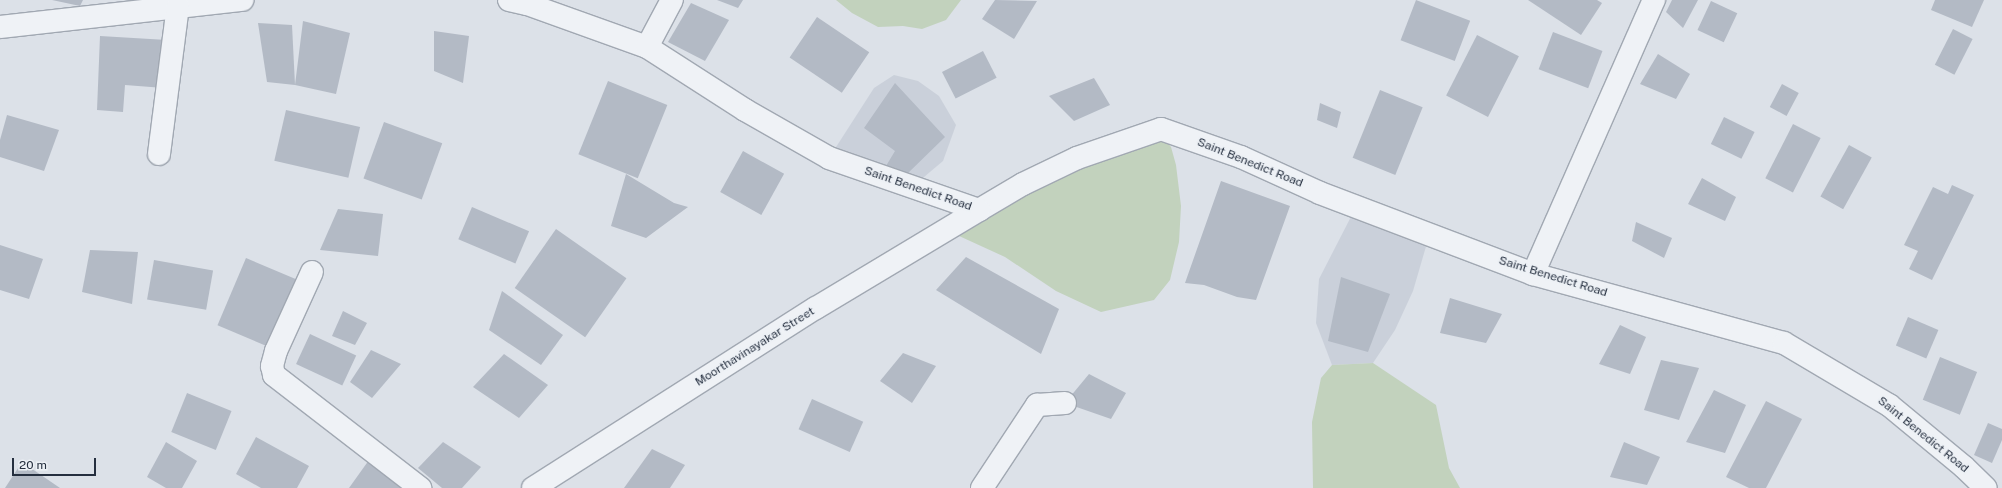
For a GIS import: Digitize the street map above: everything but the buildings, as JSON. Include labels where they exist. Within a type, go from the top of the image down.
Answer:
[{"type":"street","points":[[0,27],[242,0]]},
{"type":"street","name":"Saint Benedict Road","points":[[508,0],[527,4],[647,47],[745,110],[829,158],[979,210],[1023,184],[1077,158],[1161,129],[1241,157],[1327,196],[1533,274],[1784,343],[1889,405],[1964,467],[1986,488]]},
{"type":"street","points":[[647,47],[672,0]]},
{"type":"street","points":[[1533,274],[1654,0]]},
{"type":"street","points":[[159,154],[178,6]]},
{"type":"street","name":"Moorthavinayakar Street","points":[[533,488],[816,308],[979,210]]},
{"type":"street","points":[[312,272],[276,351],[272,366],[274,375],[420,488]]},
{"type":"street","points":[[982,488],[1037,405],[1065,403]]},
{"type":"shaded area","points":[[894,75],[918,81],[939,96],[956,125],[943,161],[911,188],[829,158],[874,88]]},
{"type":"shaded area","points":[[1356,207],[1427,243],[1413,291],[1395,330],[1373,363],[1332,365],[1316,323],[1319,279]]},
{"type":"green space","points":[[836,0],[961,0],[946,20],[922,29],[903,26],[878,27],[852,13]]},
{"type":"green space","points":[[1158,130],[1171,147],[1176,165],[1181,206],[1179,242],[1170,280],[1154,300],[1101,312],[1056,291],[1005,257],[946,230]]},
{"type":"green space","points":[[1373,363],[1436,405],[1449,468],[1460,488],[1313,488],[1312,422],[1321,378],[1332,365]]}]
